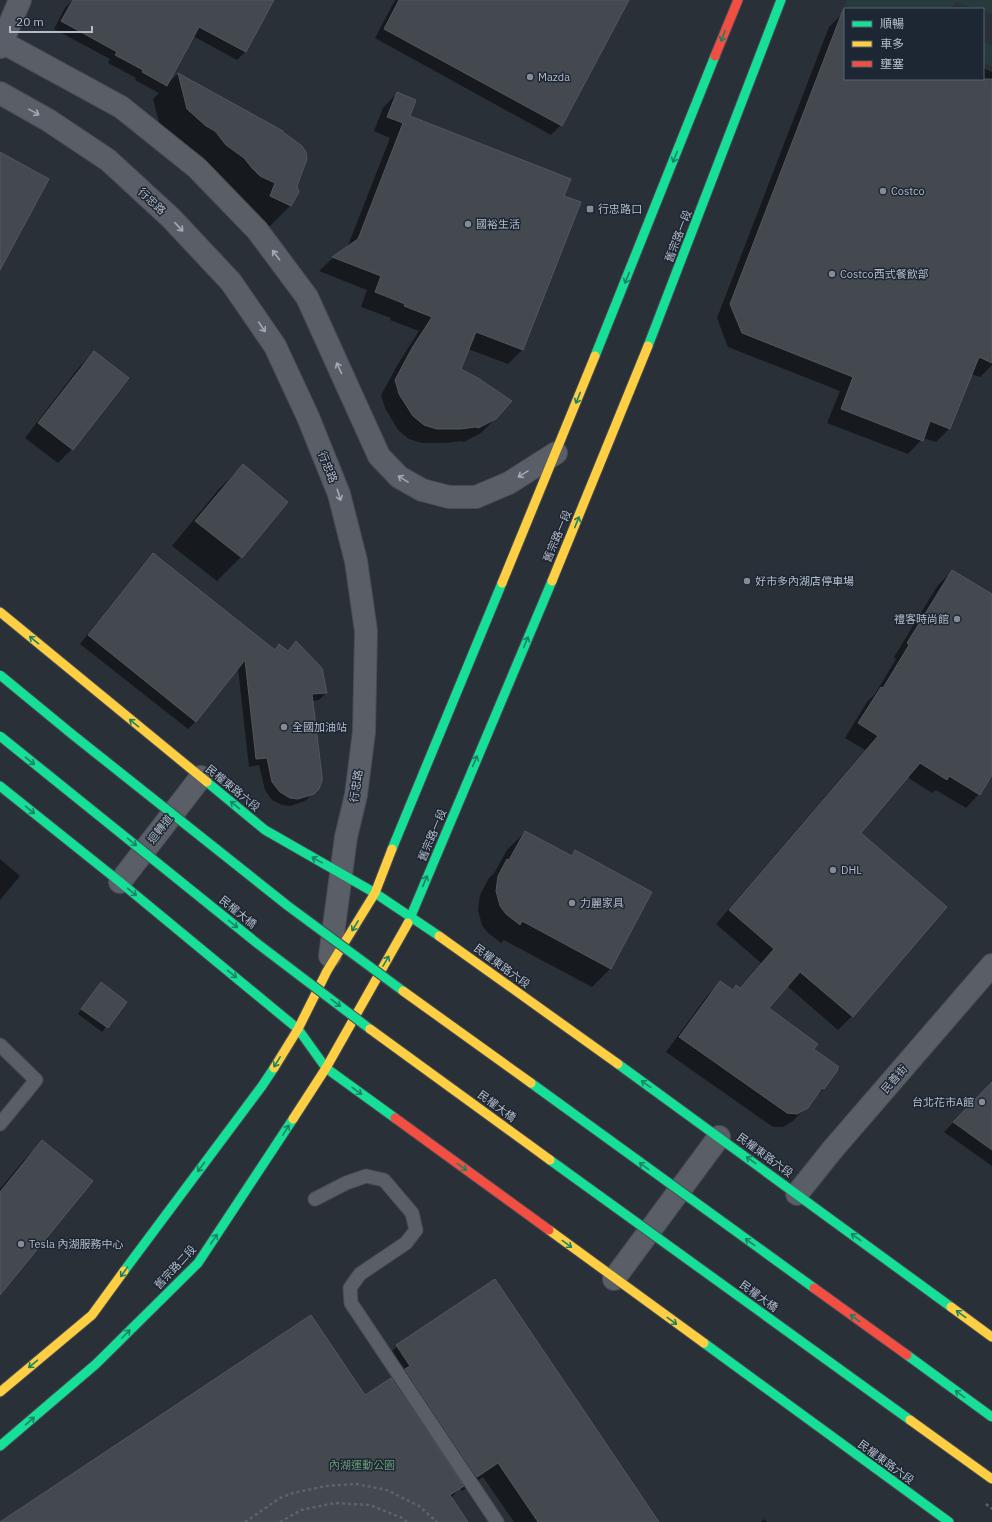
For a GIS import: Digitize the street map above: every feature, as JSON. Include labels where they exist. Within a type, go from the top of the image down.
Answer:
[{"type":"main road","points":[[0,1392],[92,1315],[262,1086],[298,1029],[328,971],[376,893],[393,846],[556,453],[738,0]]},
{"type":"main road","name":"舊宗路一段","points":[[326,1068],[411,918],[652,337],[781,0]]},
{"type":"main road","name":"民權東路六段","points":[[0,612],[265,830],[376,893],[460,950],[992,1337]]},
{"type":"main road","points":[[0,675],[288,906],[992,1417]]},
{"type":"main road","name":"民權大橋","points":[[0,736],[258,944],[383,1039],[992,1479]]},
{"type":"main road","name":"民權東路六段","points":[[0,786],[120,882],[298,1029],[326,1068],[949,1522]]},
{"type":"main road","name":"舊宗路二段","points":[[0,1446],[96,1364],[198,1263],[326,1068]]},
{"type":"street","points":[[20,0],[1,43],[121,107],[198,168],[257,230],[307,297],[379,456],[399,477],[422,490],[448,496],[476,497],[509,483],[556,453]]},
{"type":"street","name":"行忠路","points":[[0,93],[48,120],[108,160],[171,218],[232,282],[275,346],[308,417],[339,494],[356,561],[366,631],[364,732],[356,795],[346,837],[328,971]]},
{"type":"street","name":"迴轉道","points":[[120,882],[201,777]]},
{"type":"street","name":"民善街","points":[[797,1194],[833,1149],[992,965]]},
{"type":"street","points":[[614,1279],[719,1137]]},
{"type":"lane","points":[[0,1045],[36,1080],[0,1124]]},
{"type":"lane","points":[[316,1199],[346,1183],[366,1176],[384,1180],[412,1213],[416,1230],[406,1242],[360,1274],[350,1288],[350,1303],[497,1522]]},
{"type":"path","points":[[245,1522],[280,1498],[293,1493],[326,1486],[356,1484],[386,1490],[419,1506],[437,1522]]},
{"type":"path","points":[[280,1522],[301,1510],[335,1503],[370,1505],[402,1518],[407,1522]]},
{"type":"green space","points":[[847,0],[992,0],[992,14],[984,11],[984,8],[973,8],[955,2],[952,8],[849,8],[844,6]]},
{"type":"green space","points":[[984,42],[992,45],[992,66],[984,62]]},
{"type":"building","points":[[73,0],[274,0],[246,52],[199,27],[167,86],[142,72],[143,70],[115,55],[117,52],[61,21]]},
{"type":"building","name":"Mazda","points":[[399,0],[629,0],[562,126],[384,29]]},
{"type":"building","name":"Costco","points":[[843,10],[844,80],[992,79],[992,363],[979,357],[950,429],[930,421],[923,441],[841,409],[853,377],[742,333],[730,304]]},
{"type":"building","points":[[178,73],[283,131],[302,146],[306,152],[307,159],[297,186],[299,192],[291,206],[270,196],[275,183],[260,176],[244,158],[226,145],[215,131],[206,126],[187,109]]},
{"type":"building","name":"國裕生活","points":[[397,92],[416,100],[410,116],[571,179],[564,196],[581,202],[523,350],[476,332],[461,369],[478,378],[512,401],[496,419],[478,428],[437,429],[424,425],[413,416],[399,394],[395,380],[412,348],[432,317],[375,292],[381,276],[332,257],[358,239],[403,123],[387,117]]},
{"type":"building","points":[[0,152],[49,179],[0,270]]},
{"type":"building","points":[[94,351],[129,378],[73,450],[38,423]]},
{"type":"building","points":[[243,464],[288,502],[242,558],[195,521]]},
{"type":"building","points":[[153,553],[275,650],[279,644],[288,651],[296,641],[322,668],[327,693],[312,694],[322,776],[319,789],[314,794],[298,799],[290,798],[280,792],[272,782],[267,758],[256,759],[245,660],[196,722],[88,635]]},
{"type":"building","points":[[952,570],[992,594],[992,775],[980,795],[949,776],[947,780],[920,763],[861,833],[947,907],[853,1017],[800,972],[769,1008],[818,1044],[814,1049],[839,1067],[824,1089],[822,1088],[808,1108],[797,1114],[787,1113],[679,1037],[720,981],[733,990],[736,985],[740,988],[774,949],[729,910],[878,736],[858,723],[881,687],[883,688],[909,645],[907,643]]},
{"type":"building","name":"力麗家具","points":[[525,831],[572,856],[575,850],[652,892],[611,969],[522,921],[520,925],[506,914],[500,906],[496,891],[498,876],[507,859],[509,860]]},
{"type":"building","points":[[101,982],[127,1002],[108,1028],[81,1009]]},
{"type":"building","name":"台北花市A館","points":[[992,1082],[992,1150],[953,1122]]},
{"type":"building","name":"Tesla 內湖服務中心","points":[[42,1140],[93,1181],[0,1295],[0,1192]]},
{"type":"building","points":[[495,1279],[659,1522],[538,1522],[498,1463],[477,1477],[405,1369],[410,1366],[396,1345]]},
{"type":"building","points":[[311,1315],[365,1395],[391,1378],[464,1486],[450,1495],[468,1522],[0,1522]]},
{"type":"traffic: fast","points":[[648,346],[781,0]]},
{"type":"traffic: fast","points":[[595,356],[715,56]]},
{"type":"traffic: fast","points":[[408,923],[552,581]]},
{"type":"traffic: fast","points":[[392,849],[502,583]]},
{"type":"traffic: fast","points":[[0,675],[288,906],[403,991]]},
{"type":"traffic: fast","points":[[0,736],[258,944],[370,1029]]},
{"type":"traffic: fast","points":[[207,782],[265,830],[375,893],[439,936]]},
{"type":"traffic: fast","points":[[0,786],[120,882],[298,1029],[326,1068],[395,1118]]},
{"type":"traffic: fast","points":[[618,1064],[951,1307]]},
{"type":"traffic: fast","points":[[124,1271],[274,1068]]},
{"type":"traffic: fast","points":[[531,1083],[814,1288]]},
{"type":"traffic: fast","points":[[0,1446],[96,1364],[198,1263],[293,1119]]},
{"type":"traffic: fast","points":[[550,1160],[910,1420]]},
{"type":"traffic: fast","points":[[704,1343],[949,1522]]},
{"type":"traffic: fast","points":[[907,1355],[992,1417]]},
{"type":"traffic: slow","points":[[552,581],[648,346]]},
{"type":"traffic: slow","points":[[502,583],[595,356]]},
{"type":"traffic: slow","points":[[0,612],[207,782]]},
{"type":"traffic: slow","points":[[274,1068],[298,1029],[327,971],[375,893],[392,849]]},
{"type":"traffic: slow","points":[[293,1119],[326,1068],[408,923]]},
{"type":"traffic: slow","points":[[439,936],[618,1064]]},
{"type":"traffic: slow","points":[[403,991],[531,1083]]},
{"type":"traffic: slow","points":[[370,1029],[550,1160]]},
{"type":"traffic: slow","points":[[549,1230],[704,1343]]},
{"type":"traffic: slow","points":[[0,1392],[92,1315],[124,1271]]},
{"type":"traffic: slow","points":[[951,1307],[992,1337]]},
{"type":"traffic: slow","points":[[910,1420],[992,1479]]},
{"type":"traffic: jam","points":[[715,56],[738,0]]},
{"type":"traffic: jam","points":[[395,1118],[549,1230]]},
{"type":"traffic: jam","points":[[814,1288],[907,1355]]},
{"type":"place","name":"Mazda","points":[[530,77]]},
{"type":"place","name":"Costco","points":[[883,191]]},
{"type":"place","name":"行忠路口","points":[[590,209]]},
{"type":"place","name":"國裕生活","points":[[468,224]]},
{"type":"place","name":"Costco西式餐飲部","points":[[832,274]]},
{"type":"place","name":"好市多內湖店停車場","points":[[747,581]]},
{"type":"place","name":"禮客時尚館","points":[[957,619]]},
{"type":"place","name":"全國加油站","points":[[284,727]]},
{"type":"place","name":"DHL","points":[[833,870]]},
{"type":"place","name":"力麗家具","points":[[572,903]]},
{"type":"place","name":"台北花市A館","points":[[982,1102]]},
{"type":"place","name":"Tesla 內湖服務中心","points":[[21,1244]]},
{"type":"park label","name":"內湖運動公園","points":[[362,1465]]}]
